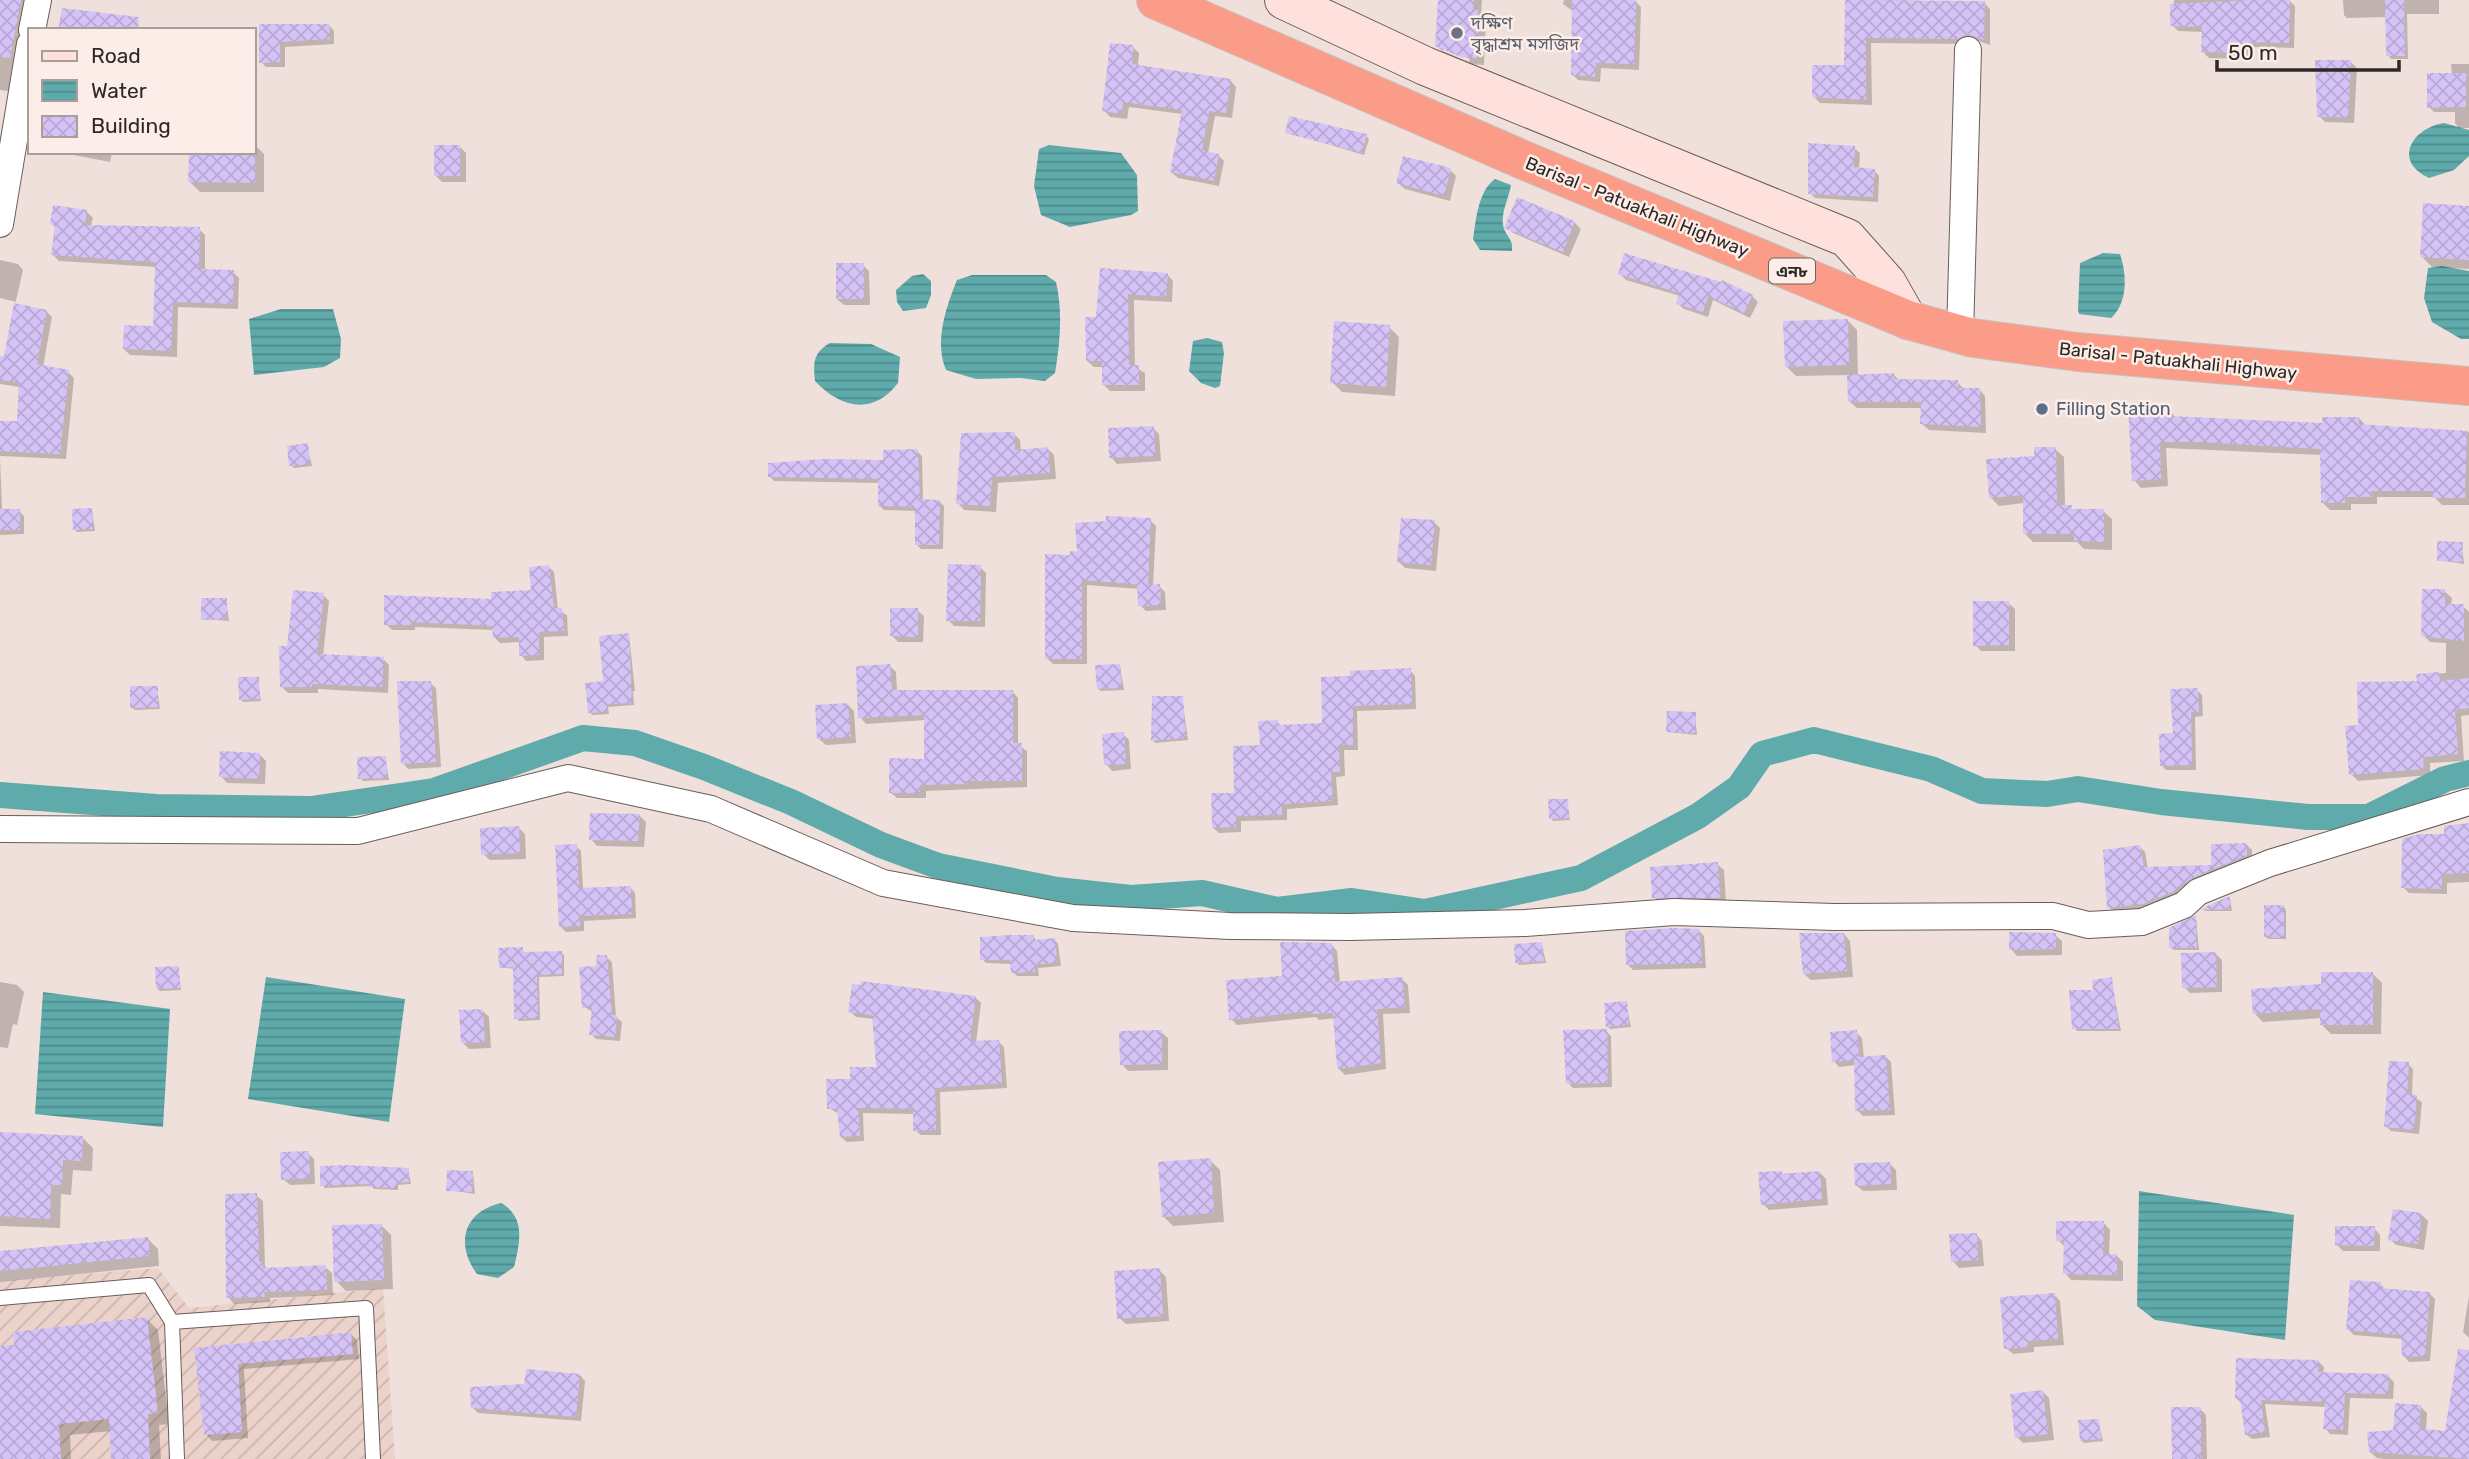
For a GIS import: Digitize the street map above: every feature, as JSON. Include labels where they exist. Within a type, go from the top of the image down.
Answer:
[{"type":"highway","name":"Barisal - Patuakhali Highway","points":[[1156,0],[1521,159],[1908,320],[1960,335],[2078,352],[2469,386]]},
{"type":"street","points":[[32,28],[38,0]]},
{"type":"street","points":[[1284,0],[1425,66],[1847,238],[1876,268],[1908,320]]},
{"type":"street","points":[[1960,335],[1968,50]]},
{"type":"street","points":[[0,223],[28,56]]},
{"type":"street","points":[[0,829],[358,831],[568,778],[711,809],[883,883],[1073,918],[1230,926],[1350,927],[1525,923],[1674,912],[1847,918],[2053,916],[2088,925],[2142,922],[2184,905],[2198,892],[2270,863],[2469,802]]},
{"type":"lane","points":[[0,1298],[149,1285],[172,1322],[177,1459]]},
{"type":"lane","points":[[172,1322],[366,1308],[373,1459]]},
{"type":"shaded area","points":[[158,1268],[189,1308],[383,1288],[395,1459],[150,1459],[149,1434],[110,1436],[111,1459],[61,1459],[59,1436],[0,1439],[0,1433],[41,1430],[39,1409],[0,1411],[0,1407],[39,1404],[38,1386],[0,1389],[0,1366],[13,1365],[12,1346],[0,1346],[0,1281]],"holes":[[[147,1317],[158,1413],[48,1425],[37,1330]],[[34,1331],[37,1380],[16,1381],[13,1332]],[[351,1332],[353,1354],[267,1361],[266,1340]],[[236,1344],[238,1367],[196,1371],[195,1348]],[[238,1373],[242,1432],[204,1435],[199,1376]]]},
{"type":"water","points":[[2444,123],[2469,130],[2469,156],[2454,170],[2429,178],[2411,163],[2411,146],[2423,131]]},
{"type":"water","points":[[1049,145],[1121,153],[1137,175],[1138,211],[1131,215],[1070,227],[1041,215],[1034,186],[1039,149]]},
{"type":"water","points":[[1495,179],[1511,185],[1503,220],[1504,229],[1512,243],[1512,251],[1480,250],[1473,239],[1481,198]]},
{"type":"water","points":[[2103,253],[2120,254],[2125,279],[2121,304],[2111,318],[2079,314],[2080,263]]},
{"type":"water","points":[[2442,266],[2469,271],[2469,339],[2461,339],[2432,322],[2424,298],[2428,268]]},
{"type":"water","points":[[923,274],[931,281],[931,295],[926,308],[903,311],[897,302],[896,290],[912,276]]},
{"type":"water","points":[[972,275],[1046,275],[1056,282],[1060,316],[1058,350],[1055,373],[1045,381],[1021,378],[976,379],[946,370],[941,336],[946,313],[957,280]]},
{"type":"water","points":[[281,309],[333,309],[341,339],[340,358],[324,367],[254,375],[249,319]]},
{"type":"water","points":[[1207,338],[1222,342],[1224,353],[1220,386],[1215,388],[1201,383],[1189,371],[1193,341]]},
{"type":"water","points":[[830,343],[871,344],[900,357],[898,383],[878,400],[867,404],[856,405],[835,397],[815,381],[814,374],[817,354]]},
{"type":"water","points":[[266,977],[405,999],[389,1122],[248,1099]]},
{"type":"water","points":[[43,992],[170,1009],[163,1127],[35,1114]]},
{"type":"water","points":[[2139,1191],[2294,1215],[2285,1340],[2155,1320],[2137,1306]]},
{"type":"water","points":[[501,1203],[509,1209],[518,1223],[519,1240],[514,1267],[498,1278],[477,1274],[466,1252],[465,1241],[466,1231],[478,1214]]},
{"type":"building","points":[[0,0],[21,0],[10,58],[0,57]]},
{"type":"building","name":"দক্ষিণ বৃদ্ধাশ্রম মসজিদ","points":[[1438,0],[1474,0],[1473,10],[1478,10],[1477,58],[1461,57],[1435,46]]},
{"type":"building","points":[[1572,0],[1636,0],[1634,64],[1596,63],[1595,77],[1571,75]]},
{"type":"building","points":[[1845,0],[1985,1],[1984,40],[1968,34],[1957,39],[1866,38],[1866,100],[1812,97],[1812,65],[1844,65]]},
{"type":"building","points":[[2290,0],[2289,43],[2246,42],[2246,53],[2201,52],[2202,27],[2170,26],[2170,4]]},
{"type":"building","points":[[2385,0],[2404,0],[2405,56],[2386,56]]},
{"type":"building","points":[[62,8],[139,17],[138,28],[58,28]]},
{"type":"building","points":[[259,24],[329,24],[330,39],[280,42],[280,62],[259,63]]},
{"type":"building","points":[[1110,43],[1134,45],[1132,64],[1231,79],[1226,113],[1209,111],[1202,150],[1219,154],[1214,181],[1170,172],[1182,110],[1123,102],[1122,114],[1102,111]]},
{"type":"building","points":[[2315,60],[2351,60],[2348,117],[2317,117]]},
{"type":"building","points":[[2427,73],[2466,73],[2466,107],[2427,108]]},
{"type":"building","points":[[1289,116],[1367,134],[1362,153],[1285,133]]},
{"type":"building","points":[[1808,143],[1855,146],[1854,167],[1875,169],[1873,197],[1808,194]]},
{"type":"building","points":[[434,145],[460,145],[460,176],[434,176]]},
{"type":"building","points":[[189,154],[255,154],[255,183],[188,182]]},
{"type":"building","points":[[1403,156],[1451,168],[1444,196],[1396,183]]},
{"type":"building","points":[[1517,197],[1575,221],[1563,252],[1504,228]]},
{"type":"building","points":[[2423,203],[2469,206],[2469,260],[2420,257]]},
{"type":"building","points":[[53,205],[87,210],[85,225],[200,227],[199,269],[234,270],[233,304],[173,302],[171,351],[123,349],[124,325],[153,326],[155,262],[51,255],[55,225],[50,224]]},
{"type":"building","points":[[1624,253],[1721,282],[1722,280],[1753,295],[1744,313],[1708,296],[1703,312],[1676,304],[1679,293],[1618,274]]},
{"type":"building","points":[[836,263],[864,263],[864,299],[836,299]]},
{"type":"building","points":[[1100,268],[1168,273],[1166,297],[1128,294],[1129,365],[1139,365],[1139,385],[1102,385],[1102,361],[1086,361],[1085,317],[1096,317]]},
{"type":"building","points":[[14,303],[47,310],[37,364],[69,370],[60,454],[0,451],[0,421],[17,421],[19,382],[0,380],[0,356],[4,356]]},
{"type":"building","points":[[1848,319],[1849,365],[1785,367],[1783,321]]},
{"type":"building","points":[[1334,321],[1390,325],[1386,387],[1330,383]]},
{"type":"building","points":[[1894,373],[1894,379],[1958,380],[1958,388],[1980,388],[1981,427],[1920,424],[1921,402],[1848,402],[1847,375]]},
{"type":"building","points":[[2169,404],[2170,416],[2323,423],[2322,417],[2359,417],[2359,424],[2467,431],[2465,498],[2433,498],[2433,491],[2371,491],[2371,497],[2345,497],[2345,503],[2321,503],[2320,449],[2199,442],[2160,442],[2161,479],[2132,481],[2128,406]]},
{"type":"building","points":[[1154,426],[1155,456],[1109,458],[1108,428]]},
{"type":"building","points":[[1015,432],[1015,450],[1048,447],[1050,473],[992,477],[990,506],[956,504],[961,433]]},
{"type":"building","points":[[308,443],[310,464],[289,466],[287,446]]},
{"type":"building","points":[[2034,447],[2056,447],[2057,505],[2072,505],[2072,509],[2104,509],[2104,542],[2074,541],[2074,534],[2023,534],[2023,495],[1989,498],[1986,459],[2034,456]]},
{"type":"building","points":[[918,449],[920,499],[940,500],[939,545],[915,545],[915,507],[878,506],[878,479],[768,477],[768,463],[824,459],[883,460],[883,450]]},
{"type":"building","points":[[92,508],[93,529],[73,530],[72,509]]},
{"type":"building","points":[[0,509],[20,509],[20,530],[0,530]]},
{"type":"building","points":[[1106,516],[1151,518],[1148,585],[1160,584],[1161,605],[1138,606],[1137,585],[1143,585],[1082,580],[1082,659],[1045,659],[1045,554],[1070,555],[1070,551],[1077,552],[1075,523],[1106,521]]},
{"type":"building","points":[[1401,518],[1435,520],[1431,565],[1397,562]]},
{"type":"building","points":[[2437,541],[2463,542],[2462,562],[2437,561]]},
{"type":"building","points":[[948,564],[981,565],[980,621],[946,621]]},
{"type":"building","points":[[549,565],[554,608],[562,608],[564,631],[539,632],[539,655],[519,656],[519,637],[493,638],[492,626],[411,622],[411,625],[384,625],[384,595],[491,599],[491,592],[531,590],[529,567]]},
{"type":"building","points":[[2422,589],[2445,589],[2445,604],[2464,604],[2464,641],[2421,636]]},
{"type":"building","points":[[293,590],[324,593],[317,654],[384,657],[382,687],[312,684],[312,687],[280,687],[279,646],[287,646]]},
{"type":"building","points":[[201,598],[227,598],[227,619],[201,620]]},
{"type":"building","points":[[1973,601],[2009,601],[2009,645],[1973,646]]},
{"type":"building","points":[[890,608],[918,608],[918,637],[890,636]]},
{"type":"building","points":[[629,633],[632,703],[607,704],[607,712],[588,713],[585,683],[603,681],[599,636]]},
{"type":"building","points":[[890,664],[892,690],[1013,690],[1013,743],[1022,743],[1022,781],[964,781],[964,784],[920,785],[920,793],[889,793],[889,758],[924,759],[924,715],[858,718],[856,666]]},
{"type":"building","points":[[1120,664],[1122,688],[1097,689],[1095,665]]},
{"type":"building","points":[[1411,668],[1412,704],[1353,706],[1353,745],[1339,745],[1340,772],[1331,772],[1333,801],[1282,804],[1282,815],[1236,816],[1236,827],[1212,828],[1211,793],[1234,793],[1233,746],[1260,745],[1258,721],[1278,720],[1278,725],[1322,723],[1321,677],[1350,676],[1350,671]]},
{"type":"building","points":[[2439,672],[2440,681],[2469,678],[2469,708],[2455,710],[2458,754],[2423,757],[2424,769],[2349,775],[2345,726],[2358,725],[2357,682],[2417,681],[2416,674]]},
{"type":"building","points":[[238,677],[259,677],[260,699],[239,700]]},
{"type":"building","points":[[397,681],[431,681],[436,762],[401,764]]},
{"type":"building","points":[[130,686],[158,686],[158,707],[130,708]]},
{"type":"building","points":[[2198,688],[2199,712],[2191,712],[2192,765],[2160,766],[2159,734],[2173,733],[2170,689]]},
{"type":"building","points":[[1152,696],[1183,696],[1186,738],[1151,741]]},
{"type":"building","points":[[848,703],[851,737],[817,739],[815,705]]},
{"type":"building","points":[[1667,711],[1696,712],[1695,733],[1666,732]]},
{"type":"building","points":[[1124,732],[1126,764],[1104,765],[1102,734]]},
{"type":"building","points":[[220,751],[260,753],[259,779],[219,777]]},
{"type":"building","points":[[386,756],[387,778],[358,779],[357,757]]},
{"type":"building","points":[[1548,799],[1568,799],[1569,818],[1549,819]]},
{"type":"building","points":[[590,813],[640,814],[638,841],[589,840]]},
{"type":"building","points":[[2469,823],[2469,873],[2442,874],[2442,889],[2401,888],[2402,839],[2419,834],[2444,834],[2444,826]]},
{"type":"building","points":[[519,826],[520,853],[481,855],[480,828]]},
{"type":"building","points":[[2247,843],[2247,855],[2192,878],[2175,891],[2143,904],[2107,908],[2103,850],[2140,845],[2144,867],[2211,865],[2211,844]]},
{"type":"building","points":[[577,844],[579,888],[631,886],[632,914],[579,916],[580,926],[559,927],[555,845]]},
{"type":"building","points":[[1718,862],[1720,898],[1652,898],[1650,867]]},
{"type":"building","points":[[2230,896],[2230,909],[2201,910],[2207,906]]},
{"type":"building","points":[[2264,905],[2284,905],[2284,938],[2264,937]]},
{"type":"building","points":[[2196,915],[2197,948],[2169,948],[2169,928]]},
{"type":"building","points":[[1699,929],[1702,963],[1626,965],[1625,931]]},
{"type":"building","points":[[2009,932],[2056,933],[2056,949],[2009,950]]},
{"type":"building","points":[[1799,933],[1844,933],[1847,971],[1803,974]]},
{"type":"building","points":[[1033,935],[1034,940],[1055,938],[1057,962],[1035,965],[1035,972],[1011,973],[1010,960],[980,960],[980,937]]},
{"type":"building","points":[[1280,942],[1332,943],[1335,982],[1402,977],[1405,1007],[1377,1009],[1381,1063],[1337,1069],[1333,1013],[1311,1014],[1311,1011],[1229,1020],[1226,980],[1282,976]]},
{"type":"building","points":[[1542,942],[1544,961],[1515,963],[1514,944]]},
{"type":"building","points":[[523,947],[523,952],[562,951],[562,974],[537,975],[538,1018],[514,1019],[513,967],[499,968],[498,948]]},
{"type":"building","points":[[2216,952],[2217,987],[2182,988],[2181,953]]},
{"type":"building","points":[[597,955],[607,955],[612,1015],[617,1015],[615,1037],[589,1035],[592,1007],[582,1008],[579,967],[596,966]]},
{"type":"building","points":[[179,966],[180,988],[156,989],[155,967]]},
{"type":"building","points":[[2321,972],[2373,972],[2373,1025],[2320,1025],[2320,1009],[2253,1014],[2251,989],[2321,984]]},
{"type":"building","points":[[2112,977],[2119,1029],[2072,1029],[2069,990],[2093,990],[2092,980]]},
{"type":"building","points":[[861,981],[976,996],[970,1041],[999,1040],[1002,1083],[935,1088],[936,1130],[913,1131],[913,1109],[858,1108],[860,1136],[840,1137],[837,1109],[827,1109],[826,1079],[850,1079],[850,1067],[876,1067],[872,1015],[848,1012],[852,984],[861,985]]},
{"type":"building","points":[[1627,1001],[1629,1025],[1606,1027],[1604,1003]]},
{"type":"building","points":[[483,1009],[485,1042],[461,1043],[459,1010]]},
{"type":"building","points":[[1607,1029],[1608,1083],[1566,1084],[1563,1030]]},
{"type":"building","points":[[1162,1030],[1162,1064],[1120,1065],[1119,1031]]},
{"type":"building","points":[[1857,1030],[1859,1057],[1886,1055],[1890,1110],[1855,1111],[1854,1060],[1832,1062],[1830,1032]]},
{"type":"building","points":[[2389,1061],[2409,1062],[2407,1094],[2417,1095],[2414,1130],[2384,1127]]},
{"type":"building","points":[[0,1132],[83,1136],[82,1161],[63,1160],[62,1185],[51,1185],[50,1219],[0,1216]]},
{"type":"building","points":[[309,1151],[310,1178],[281,1180],[280,1152]]},
{"type":"building","points":[[1211,1158],[1214,1213],[1162,1217],[1158,1162]]},
{"type":"building","points":[[1890,1162],[1891,1184],[1855,1186],[1854,1163]]},
{"type":"building","points":[[320,1166],[409,1168],[409,1182],[396,1183],[396,1188],[369,1187],[369,1184],[320,1186]]},
{"type":"building","points":[[447,1170],[473,1171],[472,1192],[446,1191]]},
{"type":"building","points":[[1782,1171],[1782,1174],[1820,1171],[1822,1199],[1761,1205],[1758,1172]]},
{"type":"building","points":[[257,1193],[259,1262],[263,1262],[263,1268],[326,1265],[327,1290],[264,1292],[265,1297],[226,1298],[225,1194]]},
{"type":"building","points":[[2393,1209],[2422,1213],[2418,1244],[2388,1240]]},
{"type":"building","points":[[2056,1221],[2104,1221],[2103,1254],[2117,1254],[2117,1275],[2063,1274],[2064,1241],[2056,1241]]},
{"type":"building","points":[[382,1224],[384,1280],[334,1282],[332,1225]]},
{"type":"building","points":[[2335,1226],[2375,1226],[2374,1246],[2335,1245]]},
{"type":"building","points":[[1977,1233],[1978,1260],[1951,1262],[1949,1234]]},
{"type":"building","points":[[148,1237],[150,1256],[0,1271],[0,1251]]},
{"type":"building","points":[[1160,1268],[1163,1316],[1117,1319],[1114,1271]]},
{"type":"building","points":[[2350,1280],[2381,1282],[2381,1288],[2430,1292],[2425,1356],[2402,1357],[2401,1335],[2346,1330]]},
{"type":"building","points":[[2055,1293],[2058,1339],[2028,1341],[2028,1347],[2004,1349],[2000,1297]]},
{"type":"building","points":[[147,1317],[158,1413],[148,1414],[150,1459],[111,1459],[109,1419],[59,1424],[61,1459],[0,1459],[0,1346],[14,1345],[13,1332]]},
{"type":"building","points":[[351,1332],[353,1354],[238,1364],[242,1432],[204,1435],[194,1348]]},
{"type":"building","points":[[2458,1349],[2469,1350],[2469,1459],[2369,1452],[2367,1432],[2393,1430],[2395,1403],[2421,1405],[2419,1428],[2445,1431]]},
{"type":"building","points":[[2236,1358],[2319,1360],[2318,1372],[2389,1374],[2388,1394],[2345,1393],[2343,1430],[2323,1429],[2325,1402],[2261,1400],[2265,1432],[2245,1435],[2240,1399],[2235,1399]]},
{"type":"building","points":[[526,1369],[580,1374],[576,1417],[471,1408],[470,1387],[524,1384]]},
{"type":"building","points":[[2043,1390],[2048,1434],[2015,1438],[2010,1394]]},
{"type":"building","points":[[2171,1407],[2201,1407],[2201,1459],[2172,1459]]},
{"type":"building","points":[[2099,1419],[2101,1439],[2080,1441],[2078,1420]]},
{"type":"waterway","points":[[0,795],[156,807],[311,809],[434,791],[583,738],[635,743],[704,767],[791,802],[881,845],[938,866],[1057,890],[1131,898],[1202,893],[1277,910],[1352,901],[1425,912],[1581,878],[1698,816],[1739,787],[1762,754],[1814,740],[1931,769],[1982,791],[2047,794],[2078,789],[2161,802],[2308,817],[2369,817],[2445,779],[2469,773]]},
{"type":"place","name":"দক্ষিণ বৃদ্ধাশ্রম মসজিদ","points":[[1457,33]]},
{"type":"place","name":"Filling Station","points":[[2042,409]]}]
